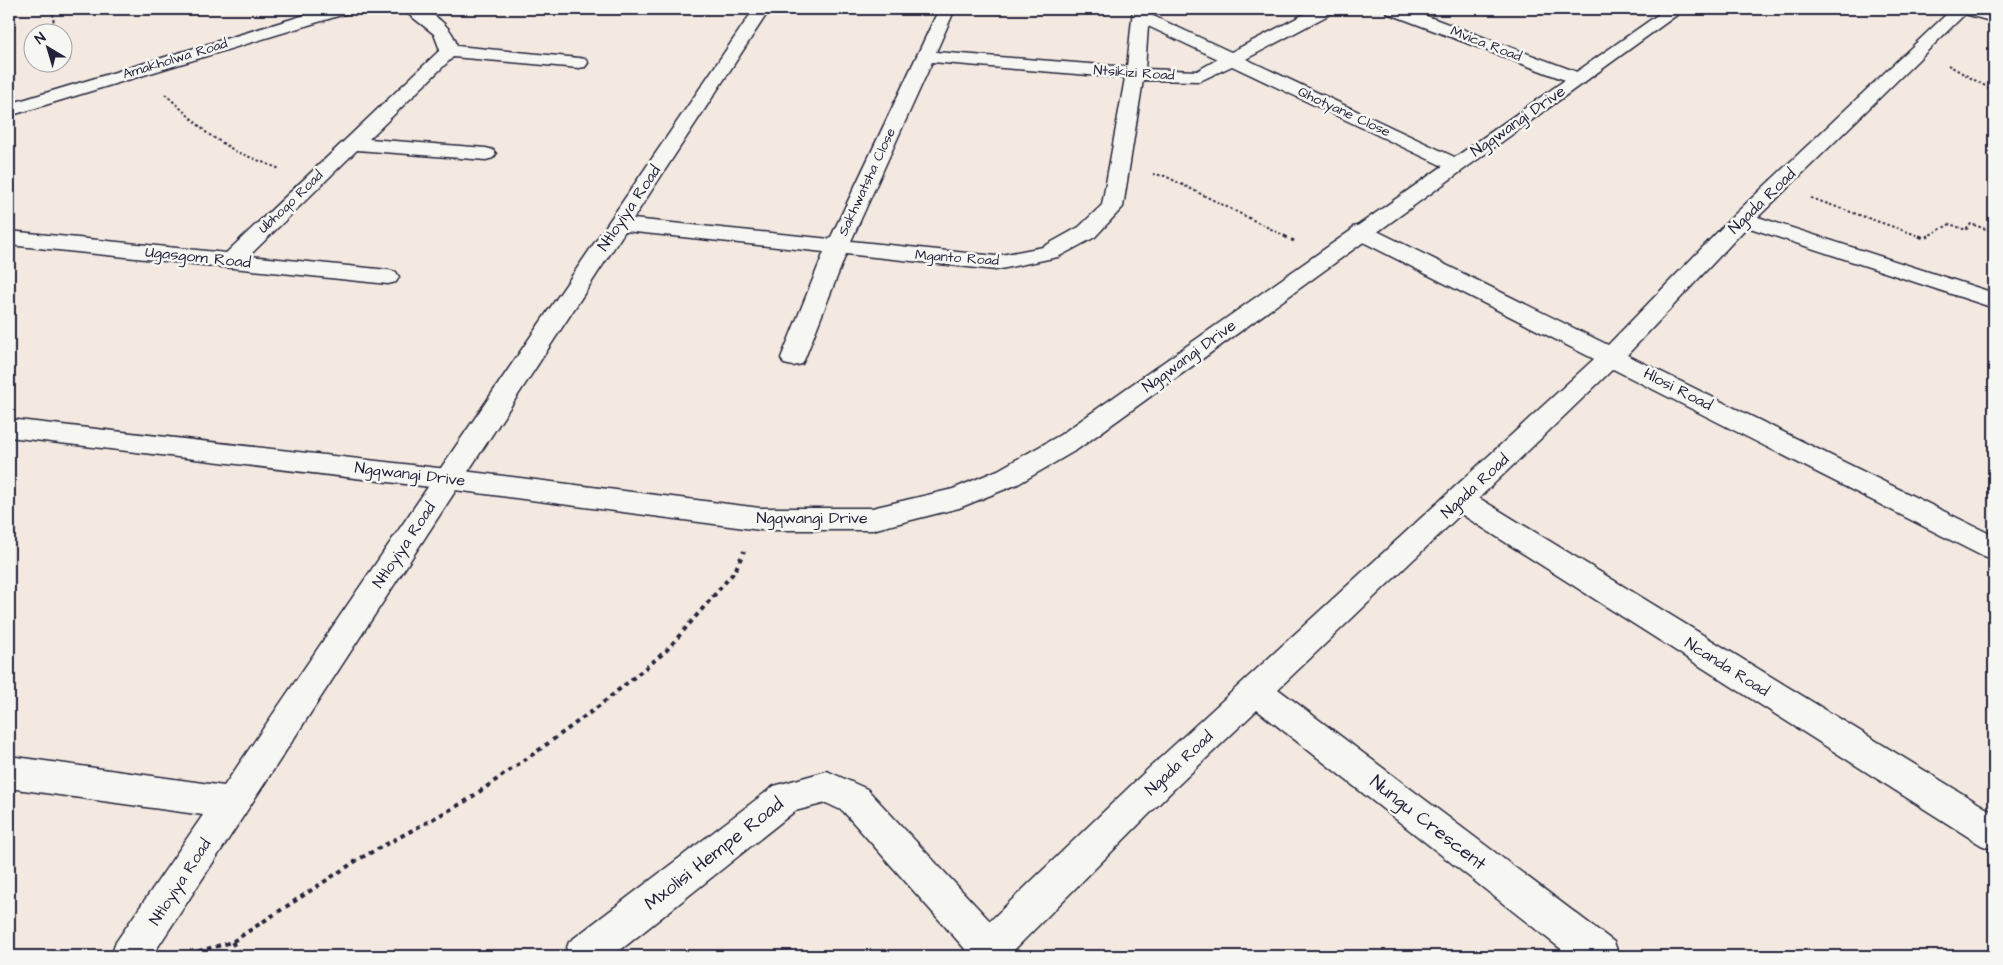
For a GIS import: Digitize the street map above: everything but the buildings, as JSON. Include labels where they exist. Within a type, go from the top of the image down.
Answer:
[{"type":"street","name":"Amakholwa Road","points":[[9,110],[342,9]]},
{"type":"street","points":[[410,9],[440,29],[448,39],[448,51],[578,63]]},
{"type":"street","name":"Ntloyiya Road","points":[[130,956],[762,9]]},
{"type":"street","name":"Sakhwatsha Close","points":[[793,358],[837,248],[947,9]]},
{"type":"street","name":"Ntsikizi Road","points":[[925,56],[1135,74],[1200,76],[1326,9]]},
{"type":"street","name":"Mvica Road","points":[[1393,9],[1578,79]]},
{"type":"street","name":"Ngqwangi Drive","points":[[9,428],[448,479],[760,519],[872,519],[959,498],[1008,477],[1069,442],[1675,9]]},
{"type":"street","name":"Ngada Road","points":[[989,954],[1160,780],[1612,356],[1743,219],[1961,9]]},
{"type":"street","points":[[1965,9],[1994,17]]},
{"type":"street","name":"Mganto Road","points":[[618,224],[996,263],[1050,252],[1087,232],[1112,207],[1135,74],[1141,12]]},
{"type":"street","name":"Qhotyane Close","points":[[1141,12],[1232,59],[1456,165]]},
{"type":"street","name":"Ubhoqo Road","points":[[232,260],[448,51]]},
{"type":"street","points":[[350,144],[486,154]]},
{"type":"street","points":[[1743,219],[1994,301]]},
{"type":"street","name":"Hlosi Road","points":[[1361,232],[1612,356],[1994,549]]},
{"type":"street","name":"Ugasgom Road","points":[[9,238],[388,277]]},
{"type":"street","name":"Ncanda Road","points":[[1460,500],[1994,833]]},
{"type":"street","name":"Nungu Crescent","points":[[1256,691],[1600,956]]},
{"type":"street","points":[[9,772],[232,803]]},
{"type":"street","name":"Mxolisi Hempe Road","points":[[583,956],[786,797],[827,787],[855,800],[989,954]]},
{"type":"path","points":[[53,9],[54,22]]},
{"type":"path","points":[[1917,52],[1956,68],[1994,91]]},
{"type":"path","points":[[141,70],[186,114],[215,138],[237,152],[280,170],[299,176],[316,178]]},
{"type":"path","points":[[1118,170],[1166,176],[1297,243]]},
{"type":"path","points":[[1777,186],[1924,238],[1937,233],[1950,224],[1966,230],[1971,224],[1989,230],[1994,228]]},
{"type":"path","points":[[181,956],[232,942],[359,859],[466,801],[599,706],[666,651],[735,571],[747,544]]},
{"type":"path","points":[[232,942],[241,956]]}]
